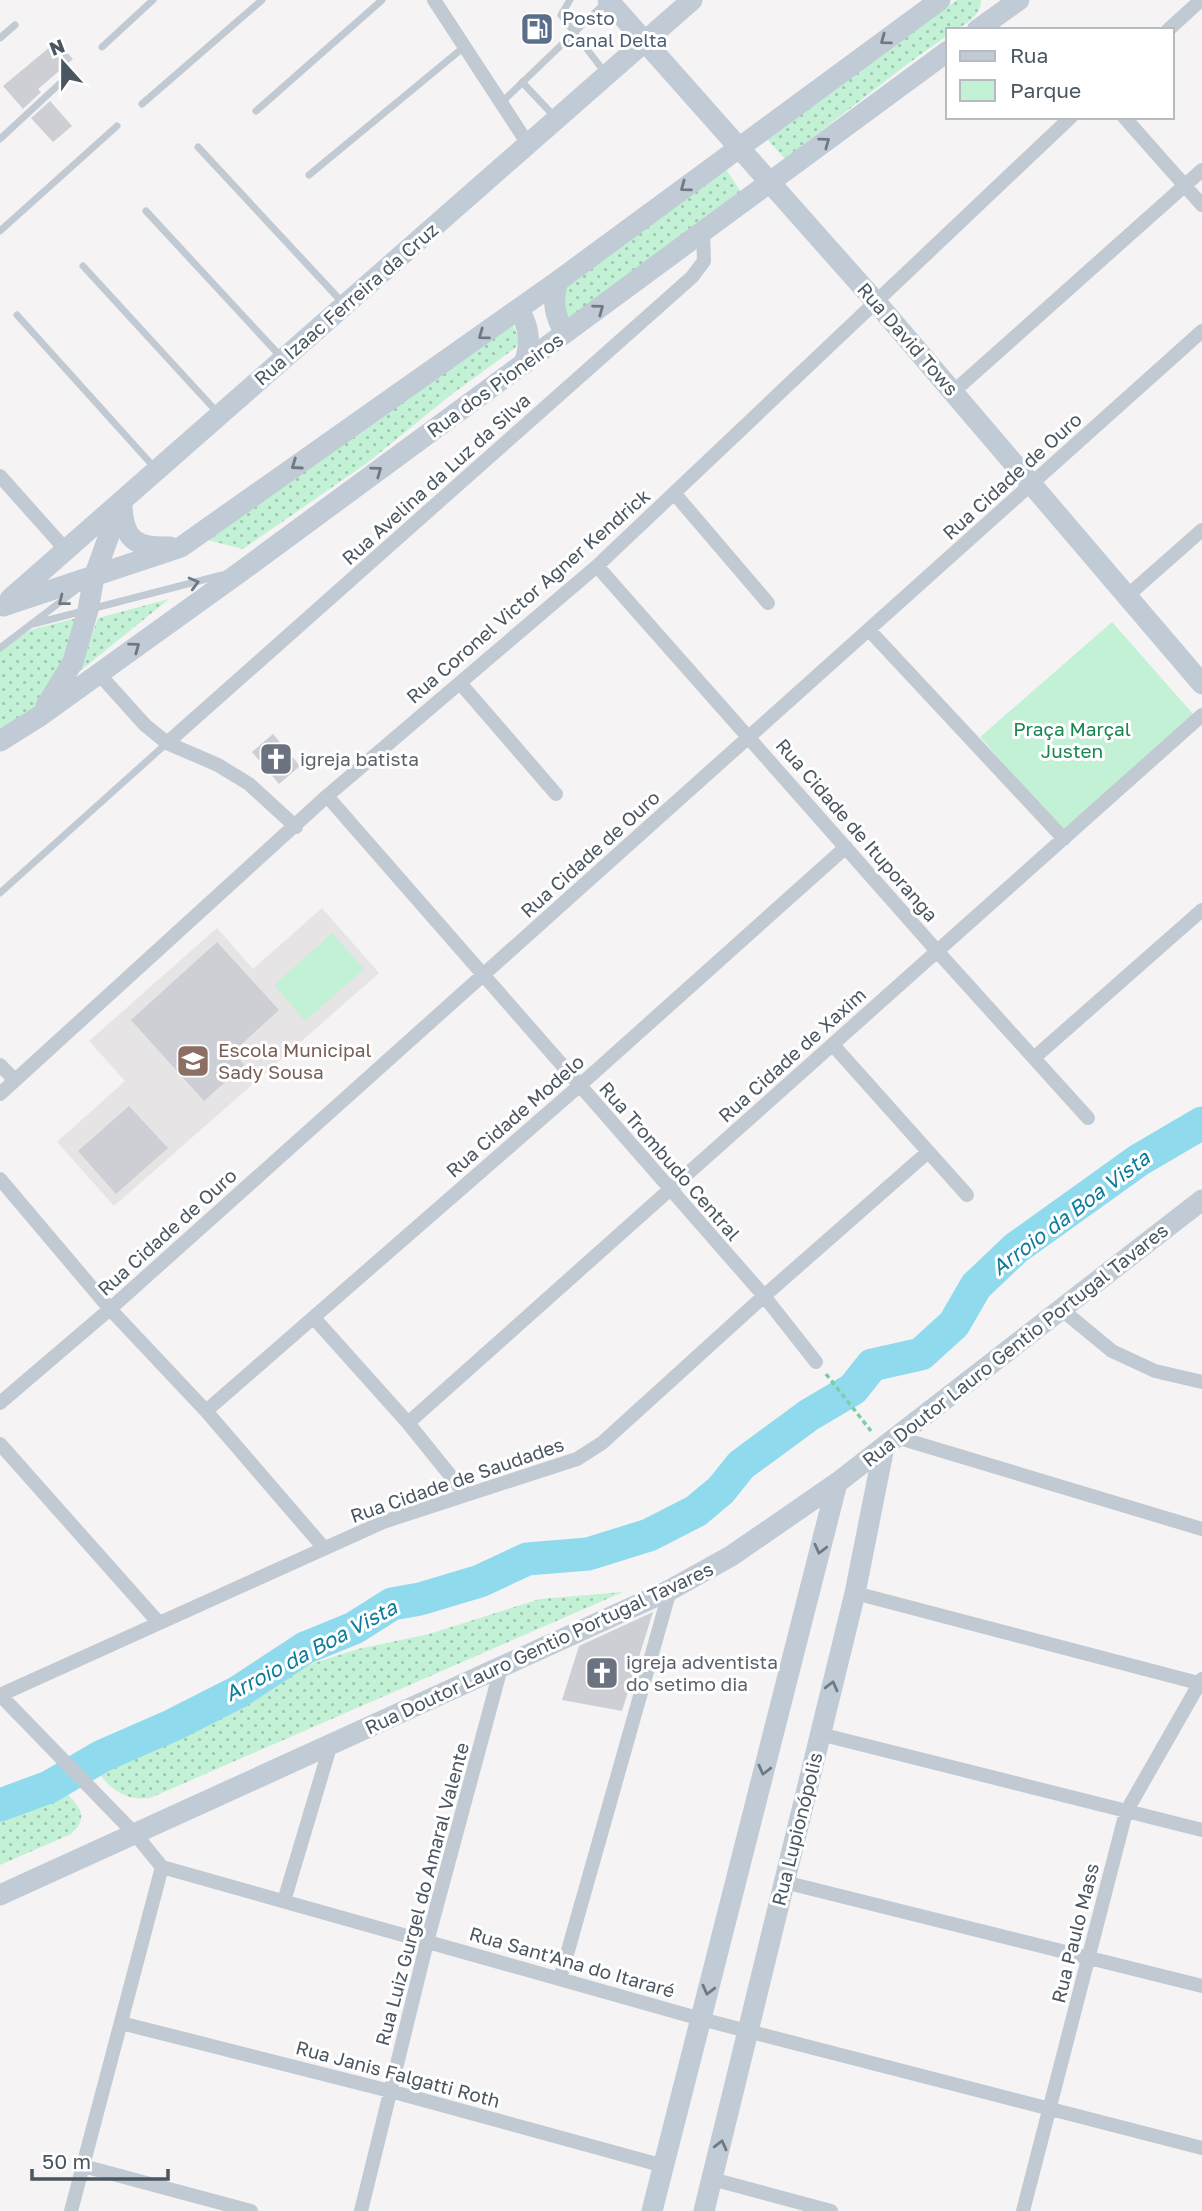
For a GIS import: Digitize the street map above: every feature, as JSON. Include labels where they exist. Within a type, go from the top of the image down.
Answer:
[{"type":"street","points":[[434,0],[528,144]]},
{"type":"street","name":"Rua David Tows","points":[[608,0],[876,302],[1202,684]]},
{"type":"street","points":[[1,607],[181,547],[519,310],[940,0]]},
{"type":"street","points":[[979,28],[986,14],[987,0]]},
{"type":"street","points":[[979,28],[1020,0]]},
{"type":"street","points":[[1170,28],[1201,0]]},
{"type":"street","name":"Rua Izaac Ferreira da Cruz","points":[[1,607],[646,41],[682,5]]},
{"type":"street","name":"Rua dos Pioneiros","points":[[40,716],[243,570],[946,52]]},
{"type":"street","name":"Rua Coronel Victor Agner Kendrick","points":[[0,1094],[327,796],[597,566],[1069,119]]},
{"type":"street","points":[[1126,119],[1202,205]]},
{"type":"street","points":[[953,392],[1202,170]]},
{"type":"street","name":"Rua Avelina da Luz da Silva","points":[[167,743],[692,277],[704,261],[703,232]]},
{"type":"street","points":[[558,281],[554,308],[557,321],[565,333]]},
{"type":"street","points":[[519,310],[530,336],[524,364]]},
{"type":"street","name":"Rua Cidade de Ouro","points":[[0,1403],[110,1309],[1202,331]]},
{"type":"street","points":[[0,476],[66,550]]},
{"type":"street","points":[[674,493],[768,603]]},
{"type":"street","points":[[122,499],[122,523],[128,535],[153,548],[181,547]]},
{"type":"street","points":[[0,741],[40,716],[73,662],[94,577],[122,499]]},
{"type":"street","points":[[1126,597],[1202,530]]},
{"type":"street","name":"Rua Cidade de Ituporanga","points":[[597,566],[1087,1118]]},
{"type":"street","points":[[869,631],[1064,839]]},
{"type":"street","points":[[99,674],[145,725],[167,743],[218,765],[249,784],[296,827]]},
{"type":"street","points":[[460,683],[556,794]]},
{"type":"street","name":"Rua Cidade de Xaxim","points":[[408,1423],[1202,715]]},
{"type":"street","name":"Rua Trombudo Central","points":[[327,796],[669,1191],[764,1296],[820,1367]]},
{"type":"street","name":"Rua Cidade Modelo","points":[[206,1411],[579,1086],[846,847]]},
{"type":"street","points":[[1035,1057],[1202,910]]},
{"type":"street","points":[[833,1045],[967,1195]]},
{"type":"street","points":[[0,1065],[15,1080]]},
{"type":"street","name":"Rua Cidade de Saudades","points":[[0,1695],[383,1522],[577,1459],[602,1443],[928,1152]]},
{"type":"street","points":[[0,1179],[110,1309],[206,1411],[324,1548]]},
{"type":"street","name":"Rua Doutor Lauro Gentio Portugal Tavares","points":[[1,1898],[670,1590],[731,1556],[836,1483],[1202,1200]]},
{"type":"street","points":[[1062,1309],[1112,1351],[1155,1371],[1202,1382]]},
{"type":"street","points":[[314,1318],[408,1423],[466,1495]]},
{"type":"street","points":[[890,1442],[1202,1529]]},
{"type":"street","name":"Rua Lupionópolis","points":[[704,2211],[890,1442]]},
{"type":"street","points":[[0,1444],[159,1623]]},
{"type":"street","points":[[652,2211],[836,1483]]},
{"type":"street","points":[[560,1979],[670,1590]]},
{"type":"street","points":[[855,1593],[1201,1682]]},
{"type":"street","name":"Rua Luiz Gurgel do Amaral Valente","points":[[361,2211],[428,1942],[501,1668]]},
{"type":"street","name":"Rua Paulo Mass","points":[[1023,2211],[1126,1812],[1201,1682]]},
{"type":"street","points":[[0,1695],[135,1834],[162,1867],[71,2211]]},
{"type":"street","points":[[820,1734],[1202,1830]]},
{"type":"street","points":[[284,1901],[330,1746]]},
{"type":"street","name":"Rua Sant'Ana do Itararé","points":[[162,1867],[701,2019],[1202,2148]]},
{"type":"street","points":[[784,1882],[1202,1986]]},
{"type":"street","name":"Rua Janis Falgatti Roth","points":[[121,2023],[390,2091],[664,2166]]},
{"type":"street","points":[[83,2166],[211,2206],[251,2211]]},
{"type":"street","points":[[712,2179],[831,2211]]},
{"type":"lane","points":[[102,47],[153,0]]},
{"type":"lane","points":[[142,104],[262,0]]},
{"type":"lane","points":[[256,111],[382,0]]},
{"type":"lane","points":[[570,0],[561,15],[606,75]]},
{"type":"lane","points":[[501,103],[608,0]]},
{"type":"lane","points":[[0,38],[15,25]]},
{"type":"lane","points":[[309,175],[464,46]]},
{"type":"lane","points":[[0,139],[68,76]]},
{"type":"lane","points":[[522,82],[557,119]]},
{"type":"lane","points":[[0,231],[117,126]]},
{"type":"lane","points":[[198,147],[345,305]]},
{"type":"lane","points":[[146,211],[282,359]]},
{"type":"lane","points":[[83,267],[220,415]]},
{"type":"lane","points":[[17,315],[157,470]]},
{"type":"lane","points":[[33,624],[243,570]]},
{"type":"lane","points":[[0,648],[94,577]]},
{"type":"lane","points":[[0,893],[167,743]]},
{"type":"path","points":[[820,1367],[851,1408],[890,1442]]},
{"type":"shaded area","name":"Escola Municipal Sady Sousa","points":[[322,908],[379,973],[114,1206],[57,1142],[125,1081],[89,1041],[217,928],[253,969]]},
{"type":"green space","points":[[957,0],[981,0],[978,11],[970,21],[956,28],[946,28],[946,36],[785,159],[765,137]]},
{"type":"green space","points":[[723,165],[743,195],[568,319],[563,312],[563,285]]},
{"type":"green space","points":[[510,318],[520,340],[515,348],[452,394],[367,463],[243,549],[204,539]]},
{"type":"green space","points":[[169,599],[80,671],[98,618]]},
{"type":"green space","points":[[81,617],[67,665],[37,715],[0,737],[0,651],[30,630]]},
{"type":"green space","name":"Praça Marçal Justen","points":[[1112,622],[1193,714],[1063,832],[980,737]]},
{"type":"green space","points":[[332,933],[364,969],[305,1021],[274,985]]},
{"type":"green space","points":[[623,1592],[150,1798],[126,1796],[112,1788],[96,1768],[118,1764],[171,1742],[311,1664],[358,1649],[429,1634],[540,1599]]},
{"type":"green space","points":[[59,1786],[79,1809],[81,1820],[77,1827],[71,1834],[0,1865],[0,1816],[31,1803]]},
{"type":"building","points":[[57,41],[73,59],[38,89],[41,92],[23,109],[3,86]]},
{"type":"building","points":[[50,101],[72,126],[53,142],[31,118]]},
{"type":"building","name":"igreja batista","points":[[273,734],[300,766],[279,784],[252,752]]},
{"type":"building","points":[[217,942],[279,1010],[233,1052],[244,1065],[204,1101],[131,1020]]},
{"type":"building","points":[[129,1106],[168,1148],[116,1194],[78,1151]]},
{"type":"building","name":"igreja adventista do setimo dia","points":[[653,1612],[622,1711],[562,1700],[579,1646]]},
{"type":"waterway","name":"Arroio da Boa Vista","points":[[0,1805],[49,1787],[102,1756],[173,1725],[238,1692],[305,1648],[354,1628],[392,1604],[420,1599],[480,1581],[527,1559],[588,1554],[649,1535],[696,1511],[721,1490],[741,1465],[809,1415],[853,1389],[872,1365],[921,1354],[954,1324],[976,1286],[1016,1248],[1139,1160],[1202,1123]]},
{"type":"place","name":"Posto Canal Delta","points":[[537,29]]},
{"type":"place","name":"igreja batista","points":[[276,759]]},
{"type":"place","name":"Escola Municipal Sady Sousa","points":[[193,1061]]},
{"type":"place","name":"igreja adventista do setimo dia","points":[[602,1673]]}]
